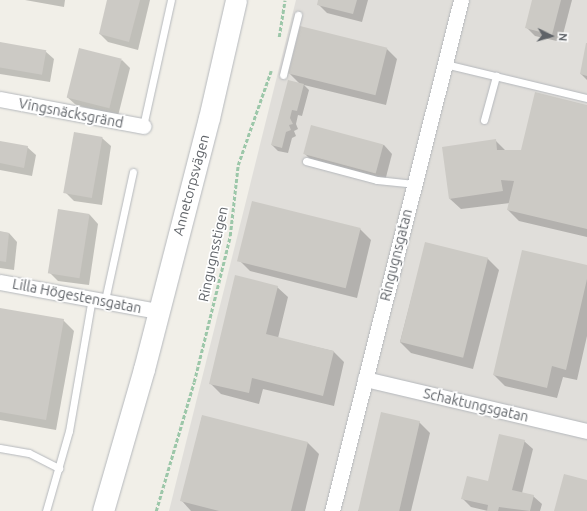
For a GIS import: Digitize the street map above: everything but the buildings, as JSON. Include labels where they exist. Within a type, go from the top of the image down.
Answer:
[{"type":"main road","name":"Annetorpsvägen","points":[[144,369],[153,310],[200,114],[224,0]]},
{"type":"main road","name":"Annetorpsvägen","points":[[104,511],[144,369],[207,125],[236,0]]},
{"type":"street","name":"Ringugnsgatan","points":[[332,511],[461,0]]},
{"type":"street","name":"Vingsnäcksgränd","points":[[0,99],[143,126]]},
{"type":"street","name":"Lilla Högestensgatan","points":[[0,282],[153,310]]},
{"type":"street","name":"Schaktungsgatan","points":[[365,379],[587,431]]},
{"type":"lane","points":[[143,126],[172,0]]},
{"type":"lane","points":[[283,75],[298,15]]},
{"type":"lane","points":[[445,64],[587,98]]},
{"type":"lane","points":[[484,120],[496,76]]},
{"type":"lane","points":[[306,161],[377,180],[414,184]]},
{"type":"lane","points":[[46,511],[69,431],[98,299],[133,172]]},
{"type":"lane","points":[[0,448],[29,453],[59,468]]},
{"type":"path","points":[[278,44],[285,0]]},
{"type":"path","name":"Ringugnsstigen","points":[[156,511],[194,382],[230,236],[238,165],[273,65]]},
{"type":"shaded area","points":[[296,0],[587,0],[587,511],[169,511]]}]
